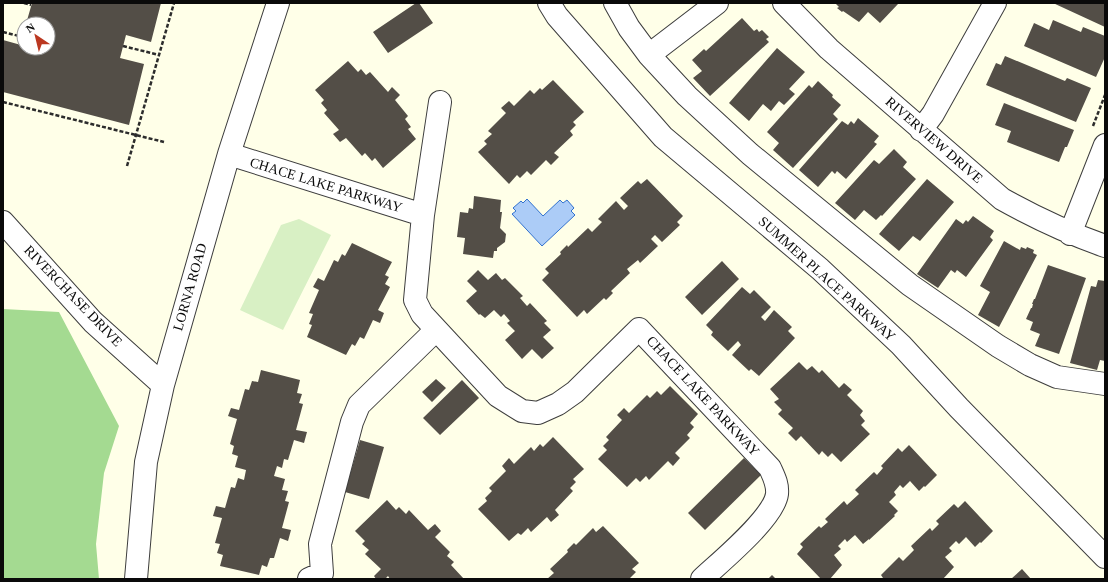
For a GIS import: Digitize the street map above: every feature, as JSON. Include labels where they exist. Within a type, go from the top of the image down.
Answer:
[{"type":"street","name":"LORNA ROAD","points":[[136,579],[146,462],[163,385],[229,154],[278,3]]},
{"type":"street","name":"SUMMER PLACE PARKWAY","points":[[548,3],[557,16],[663,137],[820,269],[895,340],[1105,557]]},
{"type":"street","points":[[615,3],[629,28],[649,55],[687,96],[750,154],[910,285],[998,346],[1030,365],[1057,377],[1105,384]]},
{"type":"street","points":[[649,55],[717,3]]},
{"type":"street","name":"RIVERVIEW DRIVE","points":[[784,3],[829,50],[1002,199],[1031,216],[1070,234],[1105,246]]},
{"type":"street","points":[[921,130],[933,114],[994,3]]},
{"type":"street","name":"CHACE LAKE PARKWAY","points":[[440,102],[422,215],[415,300],[422,314],[498,396],[522,411],[538,413],[558,404],[575,392],[639,329],[770,468],[776,481],[777,495],[771,509],[756,527],[702,579]]},
{"type":"street","points":[[1070,234],[1105,144]]},
{"type":"street","name":"CHACE LAKE PARKWAY","points":[[229,154],[422,215]]},
{"type":"street","name":"RIVERCHASE DRIVE","points":[[3,222],[93,322],[163,385]]},
{"type":"street","points":[[320,577],[320,544],[352,422],[359,405],[436,330]]},
{"type":"path","points":[[24,3],[31,5]]},
{"type":"path","points":[[127,166],[174,3]]},
{"type":"path","points":[[3,32],[16,35]]},
{"type":"path","points":[[123,46],[159,55]]},
{"type":"path","points":[[3,102],[164,142]]},
{"type":"green space","points":[[299,219],[331,235],[283,330],[240,310],[281,225]]},
{"type":"green space","points":[[3,309],[59,312],[119,426],[104,473],[96,544],[99,579],[3,579]]},
{"type":"water","points":[[527,199],[543,216],[560,200],[563,203],[567,200],[574,208],[571,211],[575,215],[542,246],[512,214],[516,211],[513,208],[521,201],[523,203]]},
{"type":"building","points":[[32,3],[161,3],[151,42],[126,35],[120,58],[144,64],[129,125],[3,92],[3,40],[16,44],[16,56],[56,56],[56,16],[28,16]]},
{"type":"building","points":[[416,3],[419,3],[433,23],[388,53],[373,32]]},
{"type":"building","points":[[835,3],[898,4],[880,23],[868,12],[859,22],[843,11],[842,12],[837,8],[839,7]]},
{"type":"building","points":[[1053,3],[1105,3],[1105,27]]},
{"type":"building","points":[[742,18],[754,31],[757,29],[759,32],[762,30],[769,37],[766,39],[769,42],[710,96],[693,78],[702,71],[692,60],[704,49],[706,51]]},
{"type":"building","points":[[1053,20],[1081,32],[1083,27],[1105,36],[1105,57],[1096,77],[1024,46],[1034,23],[1049,30]]},
{"type":"building","points":[[777,48],[805,72],[789,89],[795,94],[784,105],[779,101],[771,111],[763,104],[749,121],[729,103]]},
{"type":"building","points":[[1005,56],[1065,81],[1067,78],[1091,88],[1076,122],[986,85],[996,63],[1001,65]]},
{"type":"building","points":[[348,61],[358,72],[361,69],[366,75],[370,72],[388,92],[392,87],[400,95],[395,100],[408,116],[405,119],[411,127],[408,129],[416,139],[383,168],[375,158],[372,161],[365,153],[362,156],[346,138],[340,142],[333,134],[339,130],[324,113],[327,110],[321,103],[324,100],[315,90]]},
{"type":"building","points":[[553,80],[584,112],[573,122],[576,125],[570,131],[573,135],[554,153],[559,157],[551,165],[546,160],[531,175],[527,171],[520,178],[517,175],[509,184],[478,152],[487,144],[484,141],[492,134],[488,131],[506,113],[501,108],[509,101],[514,106],[530,90],[534,94],[540,88],[542,90]]},
{"type":"building","points":[[818,81],[841,105],[833,114],[838,119],[793,168],[773,150],[779,143],[767,132],[809,85],[812,88]]},
{"type":"building","points":[[1004,103],[1074,130],[1059,162],[1007,142],[1011,131],[995,125]]},
{"type":"building","points":[[858,118],[879,136],[874,142],[877,144],[846,179],[837,171],[835,174],[832,171],[818,187],[799,170],[842,121],[848,125],[851,121],[854,124]]},
{"type":"building","points":[[894,149],[907,162],[903,167],[916,179],[882,216],[881,215],[876,220],[864,210],[855,220],[835,203],[874,160],[879,164]]},
{"type":"building","points":[[647,179],[683,216],[677,222],[680,225],[662,242],[655,235],[651,239],[658,246],[640,263],[638,260],[627,269],[630,273],[611,291],[613,293],[606,300],[604,298],[587,314],[584,310],[577,317],[542,280],[549,273],[545,269],[561,254],[560,252],[567,245],[568,247],[588,228],[592,232],[602,222],[598,219],[616,201],[624,210],[628,206],[620,198],[638,181],[641,184]]},
{"type":"building","points":[[927,179],[954,202],[920,241],[913,236],[899,251],[879,234]]},
{"type":"building","points":[[474,196],[501,200],[500,212],[502,212],[500,228],[506,234],[505,242],[497,248],[497,251],[494,251],[493,258],[463,254],[465,238],[457,237],[460,212],[468,213],[469,208],[473,209]]},
{"type":"building","points":[[973,216],[994,231],[990,237],[993,240],[966,277],[957,270],[955,273],[951,270],[938,288],[917,274],[956,219],[963,224],[966,220],[968,222]]},
{"type":"building","points":[[1004,241],[1020,250],[1021,247],[1026,249],[1027,247],[1034,250],[1033,253],[1037,255],[999,327],[978,315],[990,292],[980,286]]},
{"type":"building","points":[[352,243],[392,262],[385,275],[389,277],[385,284],[390,287],[378,310],[384,313],[380,323],[373,320],[364,339],[360,337],[355,346],[352,344],[346,355],[307,337],[312,325],[309,324],[313,314],[309,313],[319,290],[313,287],[318,278],[324,281],[334,260],[338,262],[342,254],[345,256]]},
{"type":"building","points":[[722,261],[739,279],[702,315],[685,297]]},
{"type":"building","points":[[1048,265],[1086,278],[1059,354],[1035,346],[1040,334],[1030,330],[1033,322],[1026,319],[1032,308],[1032,304]]},
{"type":"building","points":[[478,270],[488,280],[496,273],[502,280],[505,278],[523,296],[520,298],[527,306],[530,303],[547,321],[544,323],[551,330],[543,337],[554,348],[542,359],[532,349],[522,359],[505,340],[515,331],[507,323],[510,321],[504,314],[501,317],[494,310],[485,318],[480,314],[479,315],[466,301],[477,291],[467,281]]},
{"type":"building","points":[[1098,280],[1105,281],[1105,361],[1100,360],[1097,370],[1070,363],[1091,286],[1096,287]]},
{"type":"building","points":[[742,287],[750,294],[754,290],[771,307],[761,317],[765,321],[774,310],[792,327],[788,331],[795,338],[759,376],[751,369],[749,371],[732,355],[741,345],[738,341],[728,351],[711,335],[713,332],[706,325]]},
{"type":"building","points":[[799,362],[807,370],[812,366],[819,373],[822,370],[839,388],[844,383],[852,390],[847,395],[863,411],[860,415],[865,421],[861,425],[870,434],[841,462],[832,453],[828,457],[822,451],[819,455],[801,436],[796,441],[788,433],[793,428],[778,414],[782,410],[774,402],[779,399],[770,389]]},
{"type":"building","points":[[261,370],[300,380],[297,393],[302,394],[299,403],[303,404],[296,430],[307,432],[304,443],[294,440],[288,460],[284,459],[282,468],[277,466],[274,476],[285,479],[282,490],[288,491],[285,501],[289,502],[282,528],[291,530],[288,541],[280,538],[274,558],[270,558],[267,567],[262,565],[259,575],[220,566],[223,555],[217,553],[220,544],[215,543],[222,518],[213,516],[216,506],[225,508],[231,487],[235,488],[238,478],[244,480],[246,470],[235,467],[238,456],[232,454],[234,446],[230,444],[237,419],[228,416],[231,408],[239,410],[245,389],[249,390],[252,381],[258,382]]},
{"type":"building","points":[[436,379],[446,388],[432,402],[422,392]]},
{"type":"building","points":[[462,380],[479,398],[440,435],[423,418]]},
{"type":"building","points":[[670,386],[698,414],[690,423],[694,427],[687,435],[690,438],[675,453],[680,458],[673,466],[668,461],[649,480],[646,476],[640,482],[636,478],[627,487],[598,459],[607,450],[603,446],[609,440],[606,437],[622,420],[617,415],[624,408],[629,413],[647,395],[650,398],[657,391],[661,395]]},
{"type":"building","points":[[553,437],[584,469],[573,479],[576,482],[570,488],[573,491],[555,510],[559,515],[551,522],[547,517],[531,532],[528,528],[521,535],[518,533],[509,541],[478,509],[487,501],[485,498],[492,491],[489,488],[506,471],[502,466],[509,458],[514,464],[531,447],[534,451],[540,444],[543,447]]},
{"type":"building","points":[[360,440],[384,447],[369,499],[345,492]]},
{"type":"building","points":[[909,445],[937,475],[919,491],[910,481],[903,488],[900,485],[894,492],[896,495],[889,502],[898,511],[894,515],[895,516],[863,544],[855,535],[847,542],[845,539],[838,546],[841,549],[834,555],[842,565],[830,579],[821,579],[797,554],[803,547],[800,544],[819,526],[821,528],[828,522],[825,519],[844,501],[847,505],[859,494],[855,490],[874,472],[877,475],[883,468],[881,466],[898,448],[902,452]]},
{"type":"building","points":[[744,458],[761,475],[705,530],[688,513]]},
{"type":"building","points":[[387,500],[396,510],[399,507],[406,514],[409,510],[428,530],[435,524],[441,531],[435,537],[450,552],[447,556],[454,562],[451,565],[464,579],[390,579],[388,576],[385,579],[376,579],[374,576],[381,569],[365,554],[369,550],[362,544],[365,541],[355,531]]},
{"type":"building","points":[[965,501],[993,531],[975,547],[966,537],[959,544],[956,541],[949,548],[952,551],[945,557],[954,567],[943,579],[882,579],[883,578],[881,575],[899,557],[903,561],[914,550],[911,546],[930,528],[932,531],[939,524],[936,521],[954,504],[958,508]]},
{"type":"building","points":[[603,526],[639,563],[632,569],[636,572],[629,579],[547,579],[554,573],[550,569],[568,552],[567,550],[574,543],[576,545],[593,528],[596,532]]},
{"type":"building","points":[[1022,569],[1031,579],[1011,579]]},
{"type":"building","points":[[772,575],[776,579],[768,579]]}]
